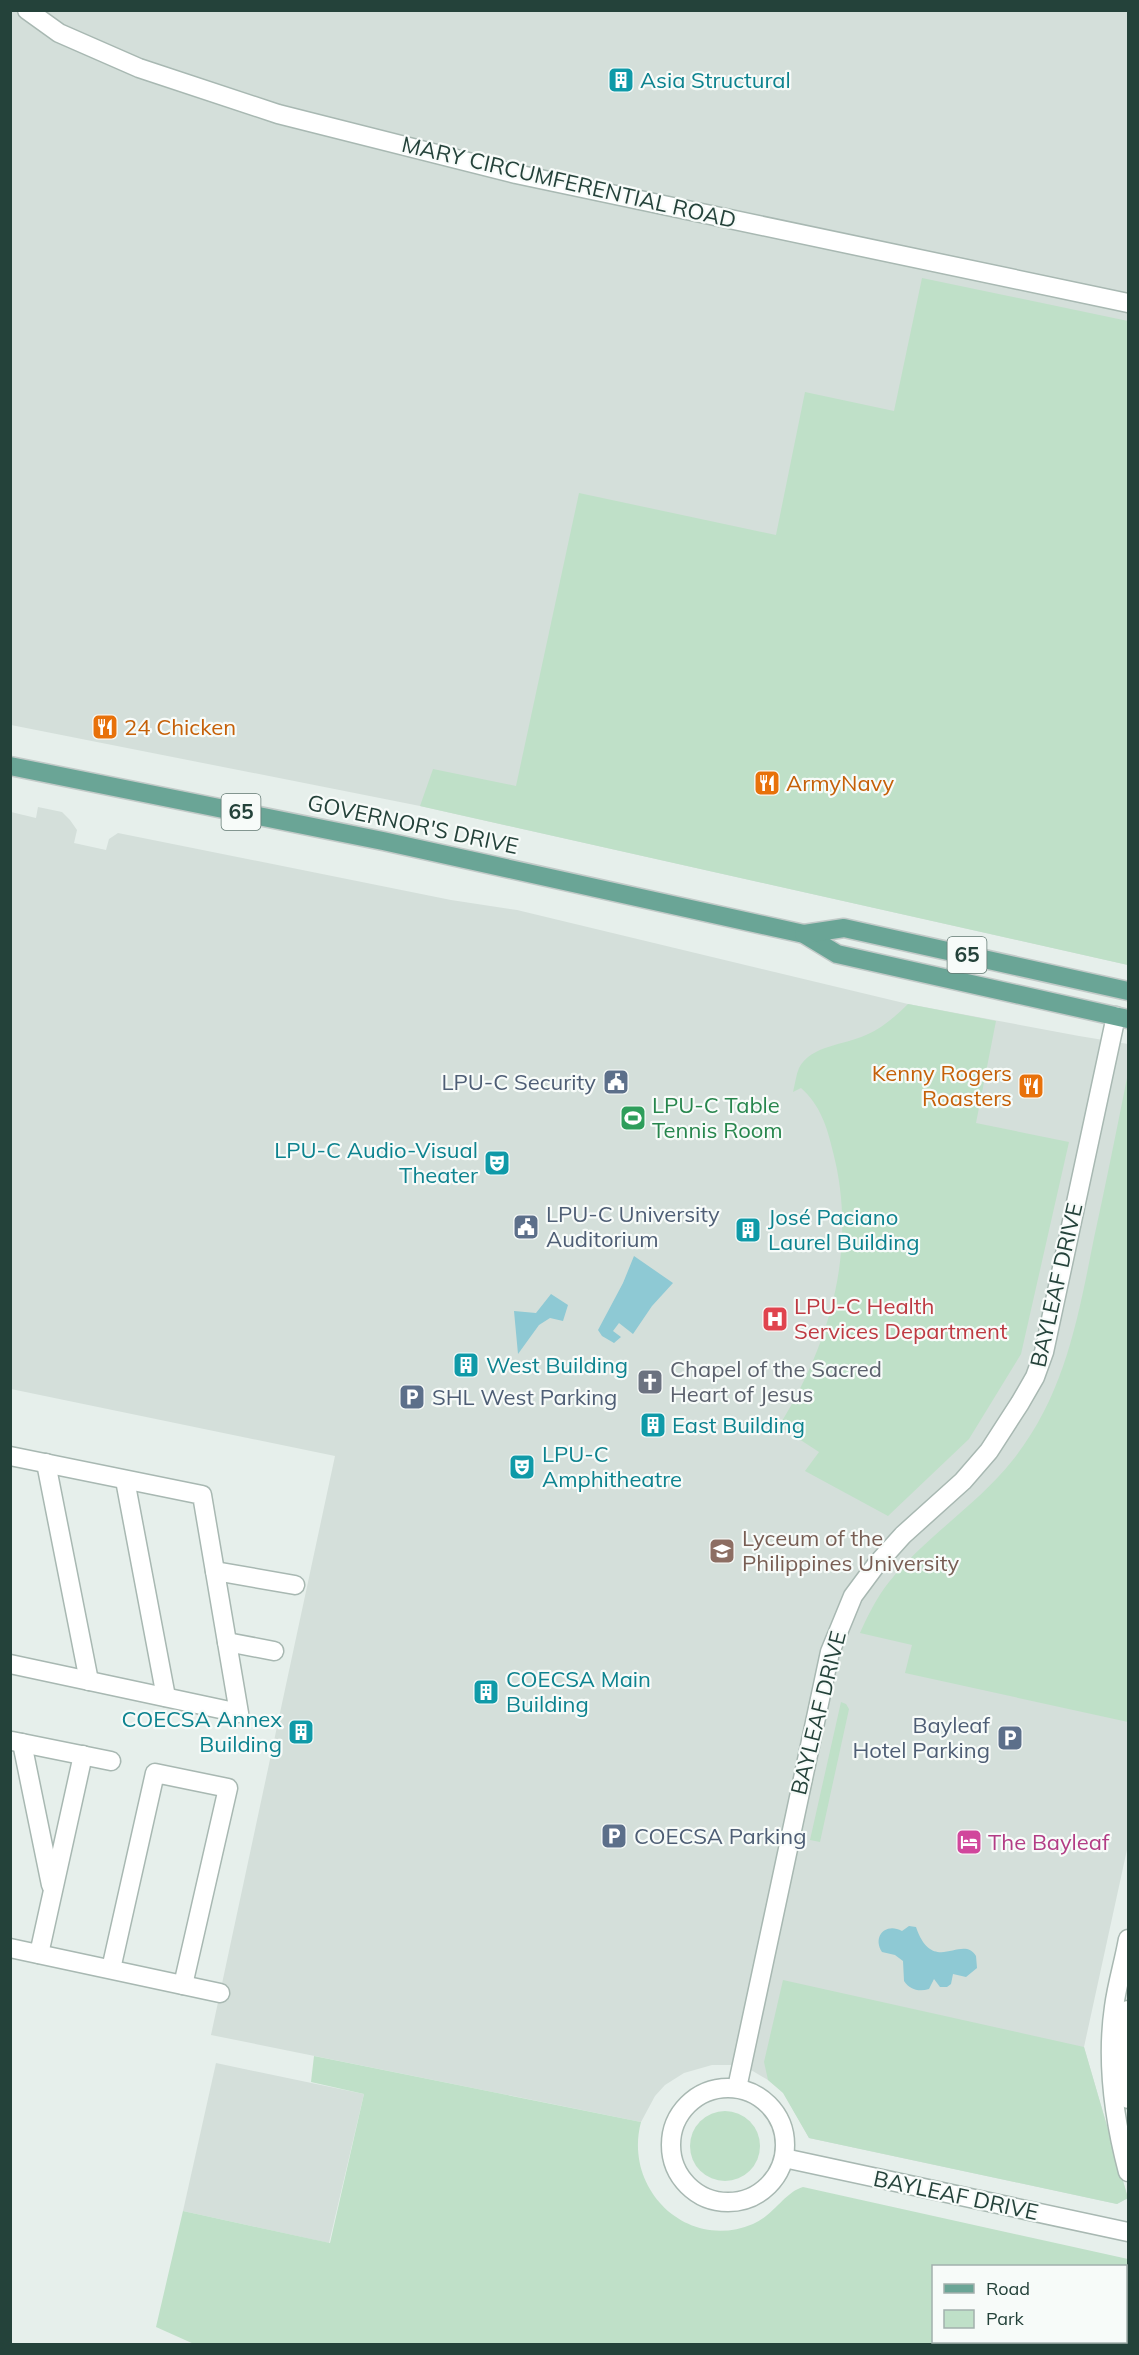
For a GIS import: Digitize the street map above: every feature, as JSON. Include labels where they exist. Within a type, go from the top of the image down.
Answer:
[{"type":"main road","name":"GOVERNOR'S DRIVE","points":[[10,766],[383,841],[804,934],[837,954],[1122,1018]]},
{"type":"main road","name":"GOVERNOR'S DRIVE","points":[[804,934],[844,928],[1128,991]]},
{"type":"street","name":"MARY CIRCUMFERENTIAL ROAD","points":[[27,10],[59,33],[139,68],[278,114],[516,174],[1128,303]]},
{"type":"street","name":"BAYLEAF DRIVE","points":[[736,2088],[830,1652],[853,1596],[864,1580],[903,1535],[963,1481],[989,1451],[1035,1377],[1044,1352],[1122,1018]]},
{"type":"street","points":[[10,1456],[202,1495],[239,1713],[10,1664]]},
{"type":"street","points":[[46,1463],[89,1681]]},
{"type":"street","points":[[125,1480],[166,1697]]},
{"type":"street","points":[[215,1571],[295,1585]]},
{"type":"street","points":[[227,1642],[274,1651]]},
{"type":"street","points":[[52,1893],[16,1742],[111,1761]]},
{"type":"street","points":[[39,1954],[83,1755]]},
{"type":"street","points":[[111,1969],[155,1773],[228,1788],[183,1985]]},
{"type":"street","points":[[1128,1939],[1110,2034],[1113,2096],[1128,2172]]},
{"type":"street","points":[[10,1948],[220,1993]]},
{"type":"street","points":[[1128,2010],[1126,2033],[1128,2099]]},
{"type":"street","points":[[719,2088],[736,2088],[755,2094],[776,2113],[786,2139],[784,2158],[778,2174],[766,2188],[752,2197],[735,2202],[717,2201],[700,2195],[681,2177],[673,2161],[671,2144],[674,2127],[682,2111],[702,2094],[719,2088]]},
{"type":"street","name":"BAYLEAF DRIVE","points":[[784,2158],[1128,2232]]},
{"type":"shaded area","points":[[11,11],[1128,11],[1128,965],[420,806],[11,725]]},
{"type":"shaded area","name":"Lyceum of the Philippines University","points":[[38,807],[62,812],[70,820],[77,830],[74,843],[106,850],[109,839],[118,833],[451,900],[517,910],[908,1004],[1128,1044],[1128,1845],[1084,2047],[1128,2198],[1117,2204],[809,2138],[783,2092],[751,2070],[732,2065],[712,2065],[684,2073],[665,2085],[655,2096],[641,2122],[211,2035],[335,1456],[11,1389],[11,812],[36,818]]},
{"type":"shaded area","points":[[216,2063],[364,2094],[329,2243],[183,2211]]},
{"type":"green space","points":[[922,278],[1128,321],[1128,965],[420,806],[433,769],[516,786],[579,493],[776,535],[805,392],[894,411]]},
{"type":"green space","points":[[908,1004],[996,1021],[976,1123],[1069,1142],[1021,1354],[969,1439],[888,1516],[805,1471],[819,1452],[779,1426],[797,1395],[825,1329],[840,1259],[842,1224],[840,1188],[828,1133],[818,1109],[808,1095],[801,1088],[793,1092],[797,1074],[804,1060],[820,1050],[872,1032],[888,1022]]},
{"type":"green space","points":[[1128,1073],[1128,1722],[905,1673],[912,1645],[860,1633],[873,1606],[889,1582],[918,1550],[998,1477],[1030,1436],[1045,1410],[1067,1355],[1075,1326]]},
{"type":"green space","points":[[841,1702],[849,1709],[820,1842],[810,1840]]},
{"type":"green space","points":[[783,1980],[1084,2047],[1128,2198],[1117,2204],[809,2138],[783,2093],[768,2080],[764,2062]]},
{"type":"green space","points":[[314,2056],[641,2122],[638,2147],[642,2170],[651,2191],[666,2209],[684,2222],[705,2229],[728,2230],[753,2224],[803,2187],[1128,2259],[1128,2344],[194,2344],[156,2327],[183,2211],[330,2243],[364,2094],[311,2082]]},
{"type":"green space","points":[[725,2111],[738,2114],[750,2121],[757,2133],[760,2146],[757,2159],[750,2171],[738,2178],[725,2181],[712,2178],[700,2171],[693,2159],[690,2146],[693,2133],[700,2121],[712,2114]]},
{"type":"water","points":[[634,1256],[673,1283],[652,1306],[633,1334],[619,1323],[613,1331],[621,1337],[614,1343],[602,1336],[598,1330],[623,1283]]},
{"type":"water","points":[[551,1294],[568,1305],[563,1321],[550,1318],[539,1325],[518,1354],[514,1311],[536,1313]]},
{"type":"water","points":[[909,1926],[916,1927],[923,1942],[931,1949],[939,1952],[970,1950],[976,1956],[977,1968],[966,1977],[953,1974],[951,1984],[947,1987],[940,1987],[934,1979],[929,1989],[912,1988],[904,1981],[903,1961],[895,1955],[882,1952],[879,1946],[880,1936],[886,1929],[902,1931]]},
{"type":"place","name":"Asia Structural","points":[[621,80]]},
{"type":"place","name":"24 Chicken","points":[[105,727]]},
{"type":"place","name":"ArmyNavy","points":[[767,783]]},
{"type":"place","name":"LPU-C Security","points":[[616,1082]]},
{"type":"place","name":"Kenny Rogers Roasters","points":[[1031,1086]]},
{"type":"place","name":"LPU-C Table Tennis Room","points":[[633,1118]]},
{"type":"place","name":"LPU-C Audio-Visual Theater","points":[[497,1163]]},
{"type":"place","name":"LPU-C University Auditorium","points":[[526,1227]]},
{"type":"place","name":"José Paciano Laurel Building","points":[[748,1230]]},
{"type":"place","name":"LPU-C Health Services Department","points":[[775,1319]]},
{"type":"place","name":"West Building","points":[[466,1365]]},
{"type":"place","name":"Chapel of the Sacred Heart of Jesus","points":[[650,1382]]},
{"type":"place","name":"SHL West Parking","points":[[412,1397]]},
{"type":"place","name":"East Building","points":[[653,1425]]},
{"type":"place","name":"LPU-C Amphitheatre","points":[[522,1467]]},
{"type":"place","name":"Lyceum of the Philippines University","points":[[722,1551]]},
{"type":"place","name":"COECSA Main Building","points":[[486,1692]]},
{"type":"place","name":"COECSA Annex Building","points":[[301,1732]]},
{"type":"place","name":"Bayleaf Hotel Parking","points":[[1010,1738]]},
{"type":"place","name":"COECSA Parking","points":[[614,1836]]},
{"type":"place","name":"The Bayleaf","points":[[969,1842]]}]
